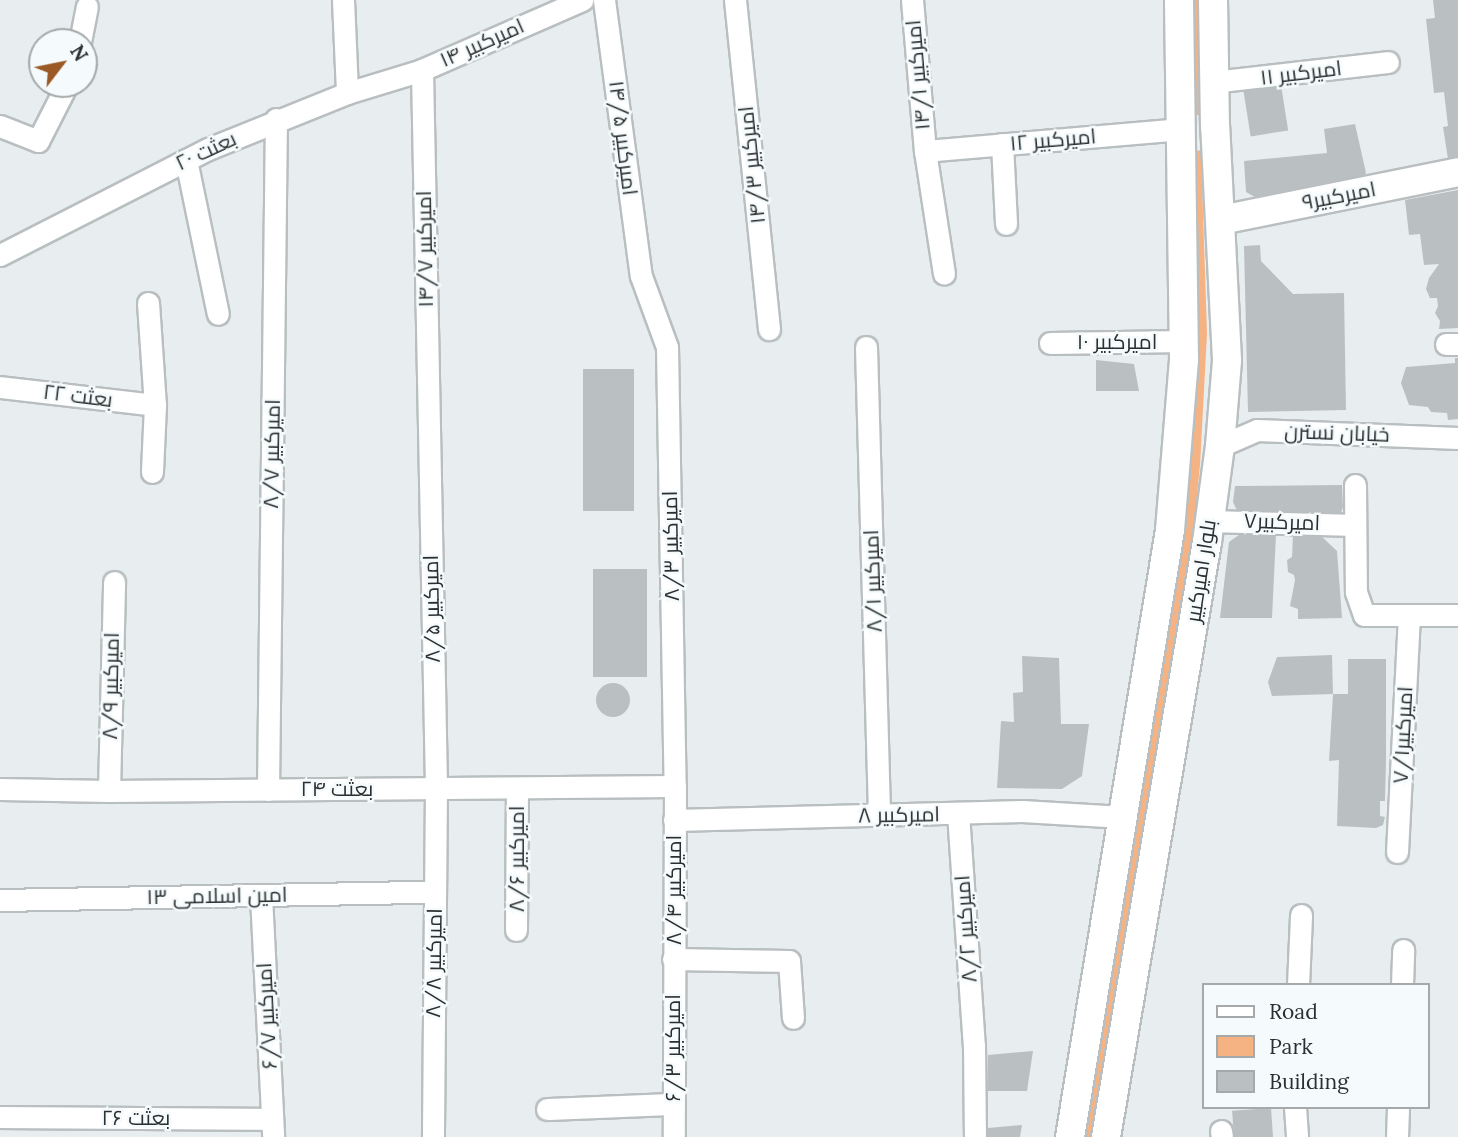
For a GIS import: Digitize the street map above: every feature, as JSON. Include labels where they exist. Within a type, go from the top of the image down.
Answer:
[{"type":"main road","name":"بلوار امیرکبیر","points":[[1070,1137],[1170,530],[1184,341],[1179,0]]},
{"type":"main road","name":"بلوار امیرکبیر","points":[[1106,1137],[1210,522],[1220,446],[1227,360],[1213,82],[1213,0]]},
{"type":"main road","name":"امیرکبیر۹","points":[[1221,220],[1458,172]]},
{"type":"main road","points":[[1077,1097],[1111,1106]]},
{"type":"street","points":[[343,0],[347,93]]},
{"type":"street","name":"امیرکبیر ۱۴","points":[[422,70],[582,0]]},
{"type":"street","name":"امیرکبیر ۱۴/۵","points":[[604,0],[641,276]]},
{"type":"street","name":"امیرکبیر ۱۴/۳","points":[[735,0],[769,330]]},
{"type":"street","name":"امیرکبیر ۱۴/۱","points":[[912,0],[925,150],[944,274]]},
{"type":"street","points":[[83,28],[87,7]]},
{"type":"street","name":"امیرکبیر ۱۱","points":[[1213,82],[1388,62]]},
{"type":"street","name":"بعثت ۲۰","points":[[0,255],[187,160],[276,119],[422,70]]},
{"type":"street","name":"امیرکبیر ۱۴/۷","points":[[422,70],[429,429]]},
{"type":"street","points":[[0,126],[38,141],[60,98]]},
{"type":"street","name":"امیرکبیر ۸/۷","points":[[268,790],[276,119]]},
{"type":"street","name":"امیرکبیر ۱۲","points":[[925,150],[1180,129]]},
{"type":"street","points":[[1002,144],[1006,224]]},
{"type":"street","points":[[187,160],[218,313]]},
{"type":"street","name":"امیرکبیر ۸/۳","points":[[641,276],[667,347],[674,820]]},
{"type":"street","points":[[148,303],[155,405],[152,472]]},
{"type":"street","name":"امیرکبیر ۱۰","points":[[1050,343],[1184,341]]},
{"type":"street","name":"امیرکبیر ۸/۱","points":[[866,346],[880,815]]},
{"type":"street","name":"بعثت ۲۲","points":[[0,387],[155,405]]},
{"type":"street","name":"امیرکبیر ۸/۵","points":[[429,429],[436,788]]},
{"type":"street","name":"خیابان نسترن","points":[[1220,446],[1257,430],[1458,438]]},
{"type":"street","points":[[1355,485],[1356,592],[1364,615],[1458,615]]},
{"type":"street","name":"امیرکبیر۷","points":[[1210,522],[1355,525]]},
{"type":"street","name":"امیرکبیر ۸/۹","points":[[109,791],[114,582]]},
{"type":"street","name":"امیرکبیر۷/۱","points":[[1397,852],[1409,617]]},
{"type":"street","name":"بعثت ۲۴","points":[[0,789],[109,791],[675,786]]},
{"type":"street","name":"امیرکبیر ۸/۸","points":[[433,1137],[436,788]]},
{"type":"street","name":"امیرکبیر ۸/۶","points":[[516,930],[517,788]]},
{"type":"street","name":"امیرکبیر ۸","points":[[674,820],[1022,811],[1123,817]]},
{"type":"street","name":"امیرکبیر ۸/۲","points":[[958,813],[974,1045],[975,1137]]},
{"type":"street","name":"امیرکبیر ۸/۴","points":[[673,959],[674,820]]},
{"type":"street","name":"امین اسلامی ۱۳","points":[[0,900],[435,892]]},
{"type":"street","name":"امیرکبیر ۶/۷","points":[[261,896],[273,1128]]},
{"type":"street","points":[[1298,983],[1301,915]]},
{"type":"street","points":[[1402,983],[1403,950]]},
{"type":"street","points":[[673,959],[789,961],[793,1017]]},
{"type":"street","name":"امیرکبیر ۶/۳","points":[[673,959],[674,1137]]},
{"type":"street","points":[[547,1109],[672,1104]]},
{"type":"street","points":[[1295,1109],[1297,1137]]},
{"type":"street","points":[[1397,1137],[1398,1109]]},
{"type":"street","name":"بعثت ۲۶","points":[[0,1117],[273,1128]]},
{"type":"green space","points":[[1194,0],[1202,0],[1202,115],[1194,115]]},
{"type":"green space","points":[[1201,150],[1207,334],[1200,465],[1191,555],[1091,1137],[1083,1137],[1188,495],[1197,342],[1193,152]]},
{"type":"building","points":[[1433,0],[1458,0],[1458,164],[1448,159],[1443,127],[1448,126],[1444,92],[1434,93],[1426,19],[1435,18]]},
{"type":"building","points":[[1281,85],[1288,130],[1251,136],[1243,91]]},
{"type":"building","points":[[1355,124],[1366,173],[1355,183],[1262,201],[1246,192],[1244,161],[1327,153],[1324,129]]},
{"type":"building","points":[[1458,190],[1458,328],[1439,329],[1440,321],[1435,313],[1437,298],[1430,298],[1426,289],[1429,278],[1439,264],[1424,265],[1420,234],[1409,235],[1405,200]]},
{"type":"building","points":[[1260,245],[1261,261],[1293,294],[1344,293],[1346,410],[1248,412],[1244,246]]},
{"type":"building","points":[[1455,358],[1458,358],[1458,419],[1448,420],[1447,413],[1431,412],[1428,407],[1409,405],[1401,383],[1406,367],[1455,363]]},
{"type":"building","points":[[1096,360],[1134,364],[1139,391],[1096,391]]},
{"type":"building","points":[[583,369],[634,369],[634,511],[583,511]]},
{"type":"building","points":[[1342,485],[1343,507],[1341,513],[1333,517],[1239,515],[1233,502],[1235,486]]},
{"type":"building","points":[[1243,532],[1276,534],[1272,618],[1220,618],[1229,542]]},
{"type":"building","points":[[1293,535],[1320,535],[1337,551],[1342,618],[1298,619],[1298,609],[1290,606],[1295,580],[1294,575],[1288,572],[1287,560],[1292,557]]},
{"type":"building","points":[[593,569],[647,569],[647,677],[593,677]]},
{"type":"building","points":[[1332,655],[1333,694],[1272,696],[1268,682],[1277,657]]},
{"type":"building","points":[[1022,656],[1059,658],[1061,724],[1089,724],[1082,776],[1062,789],[997,788],[1001,721],[1014,722],[1013,693],[1023,692]]},
{"type":"building","points":[[1348,659],[1386,659],[1385,801],[1380,801],[1380,816],[1385,817],[1383,825],[1376,828],[1337,826],[1339,760],[1329,761],[1333,694],[1348,694]]},
{"type":"building","points":[[613,683],[625,688],[630,700],[625,712],[613,717],[601,712],[596,700],[601,688]]},
{"type":"building","points":[[1033,1051],[1027,1091],[988,1091],[988,1055]]},
{"type":"building","points":[[1271,1109],[1273,1137],[1234,1137],[1232,1111]]},
{"type":"building","points":[[1022,1125],[1020,1137],[987,1137],[988,1128]]}]
